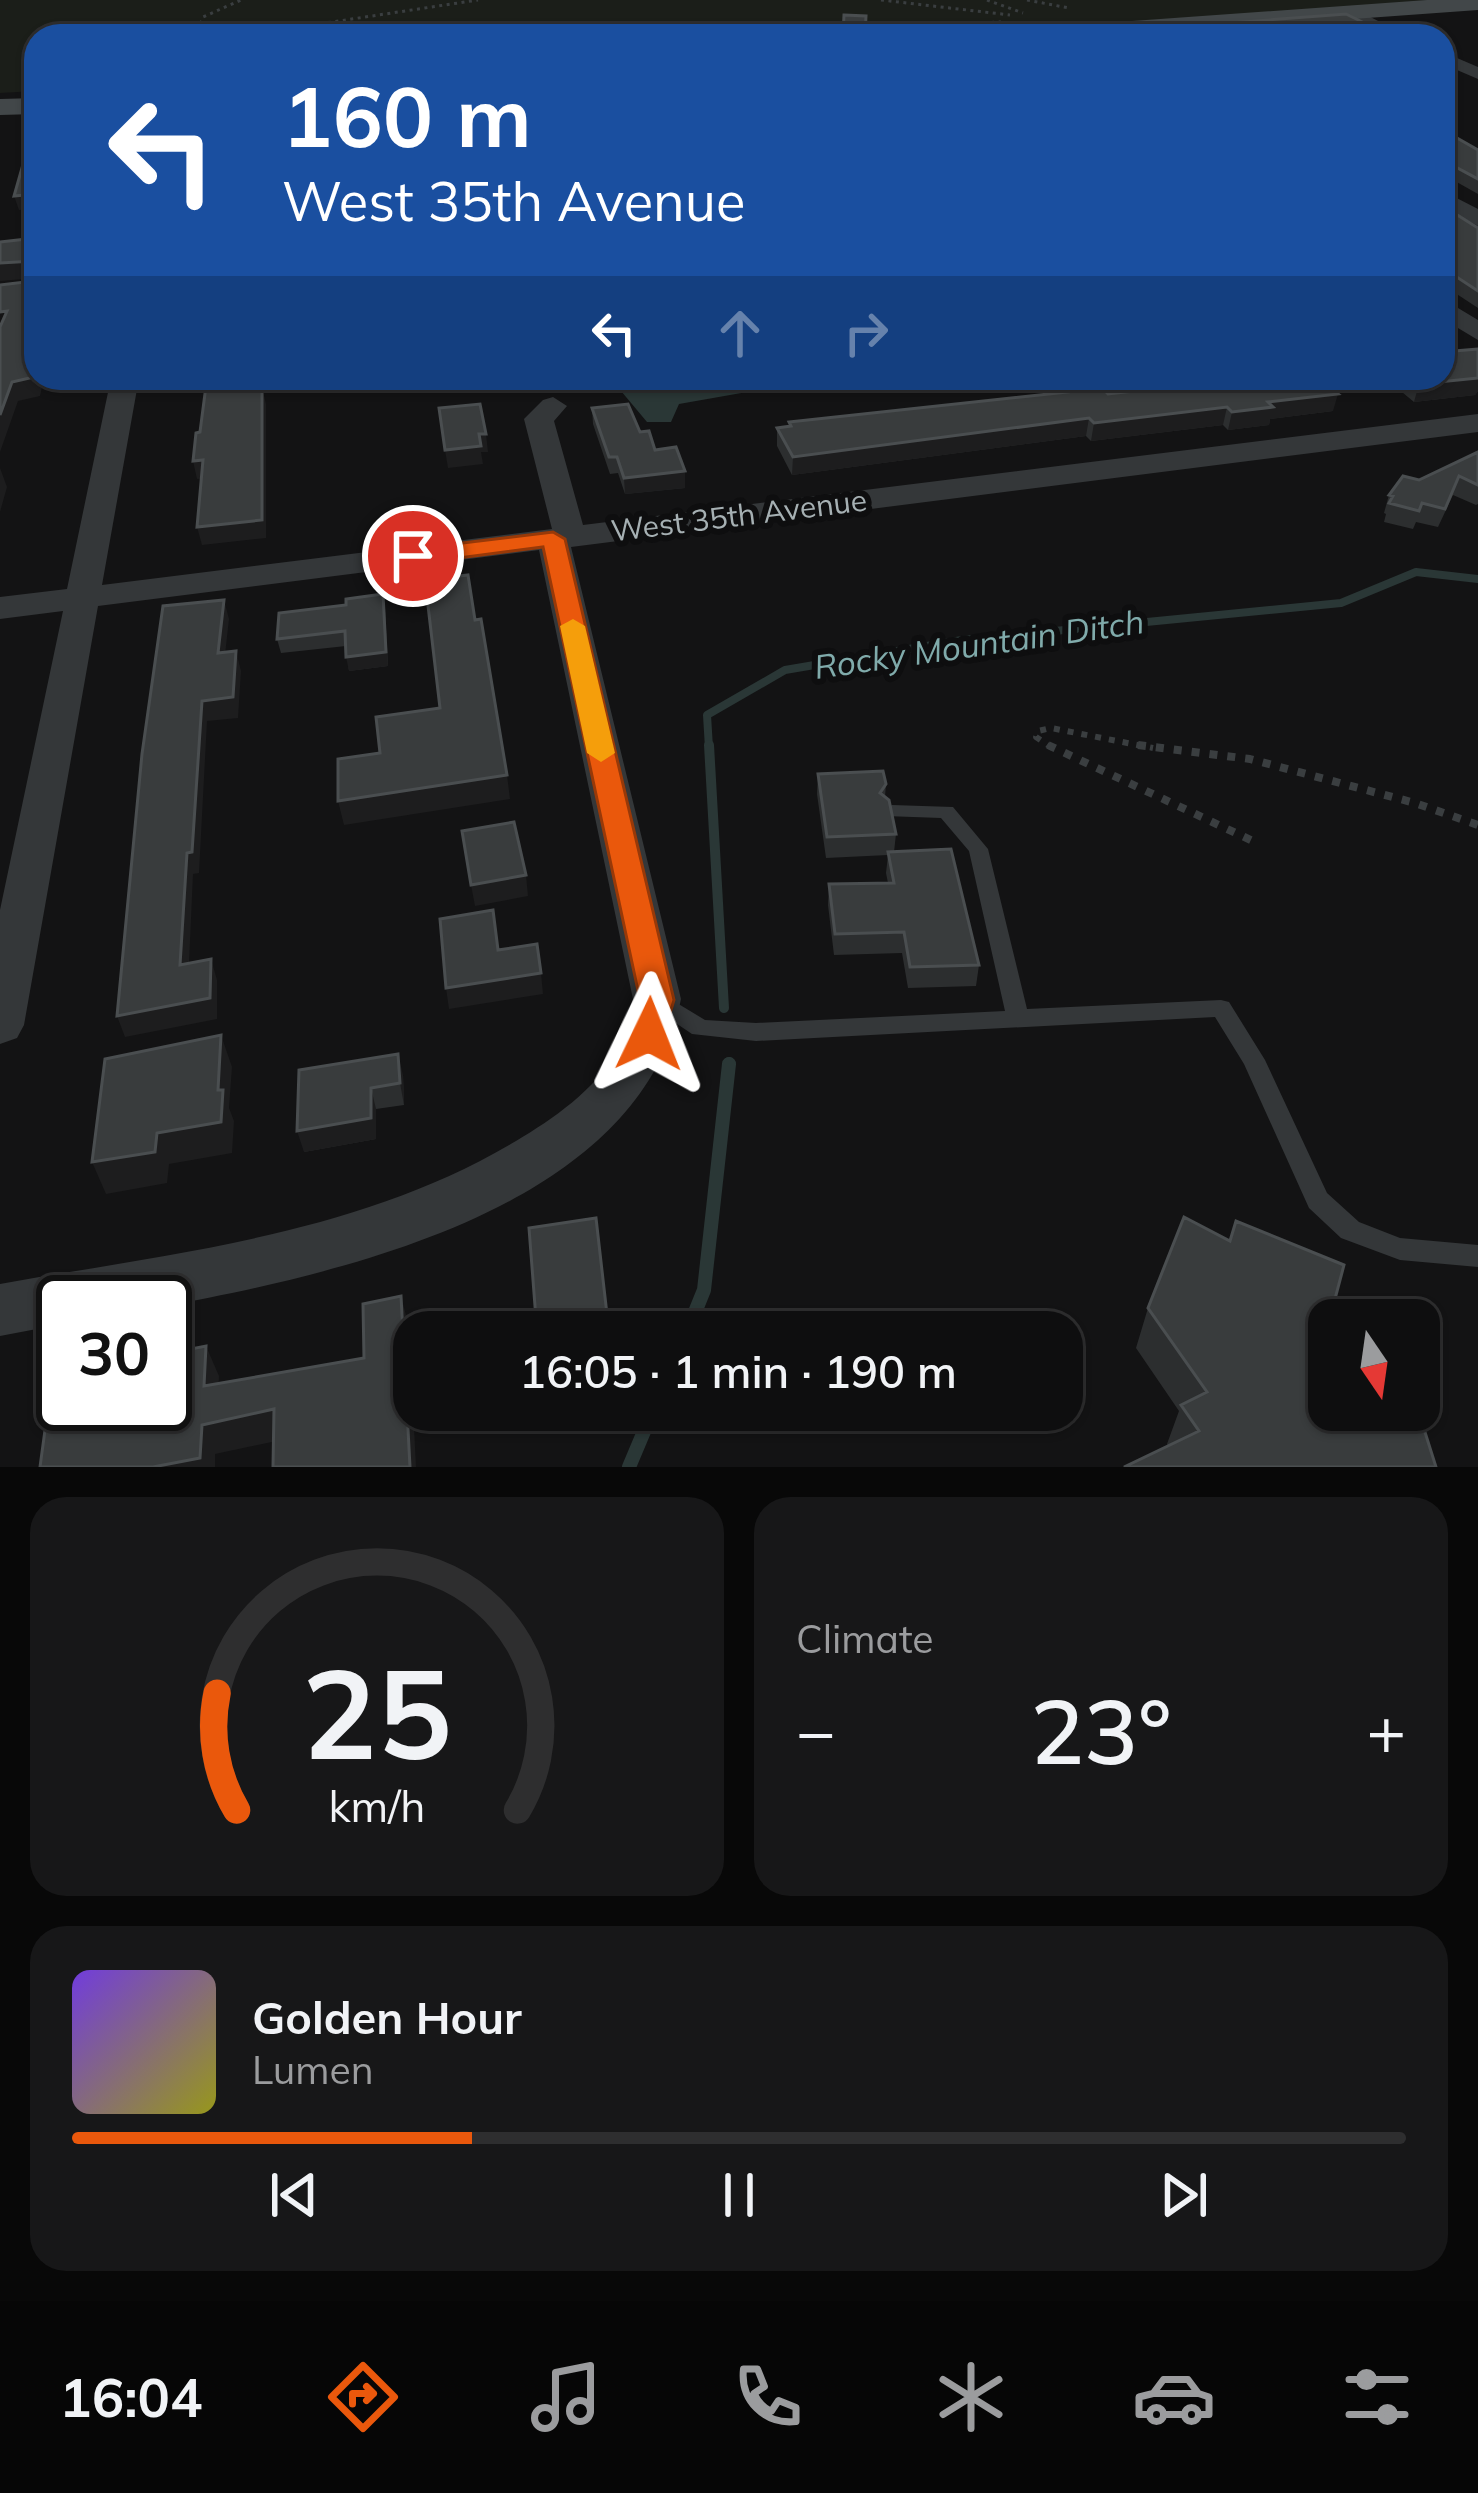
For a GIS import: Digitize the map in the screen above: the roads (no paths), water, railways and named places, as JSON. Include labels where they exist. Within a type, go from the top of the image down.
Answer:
[{"type":"street","points":[[1228,24],[1478,3]]},
{"type":"street","points":[[1349,12],[1374,24]]},
{"type":"street","points":[[0,1024],[86,597],[122,390]]},
{"type":"street","points":[[0,1310],[340,1244],[415,1220],[476,1194],[538,1155],[602,1108],[634,1066],[657,1000],[539,419],[553,406]]},
{"type":"street","name":"West 35th Avenue","points":[[0,608],[1478,424]]},
{"type":"lane","points":[[892,811],[946,812],[978,849],[1018,1018]]},
{"type":"lane","points":[[657,1000],[700,1028],[737,1030],[1221,1008],[1254,1060],[1318,1200],[1350,1231],[1400,1249],[1478,1256]]},
{"type":"waterway","name":"Rocky Mountain Ditch","points":[[709,748],[707,715],[785,670],[962,640],[1341,603],[1416,572],[1478,579]]},
{"type":"waterway","name":"Rocky Mountain Ditch","points":[[709,745],[724,1008]]},
{"type":"waterway","name":"Rocky Mountain Ditch","points":[[728,1067],[729,1062]]},
{"type":"waterway","name":"Rocky Mountain Ditch","points":[[696,1311],[704,1290],[729,1064]]},
{"type":"waterway","name":"Rocky Mountain Ditch","points":[[629,1467],[644,1431]]}]
